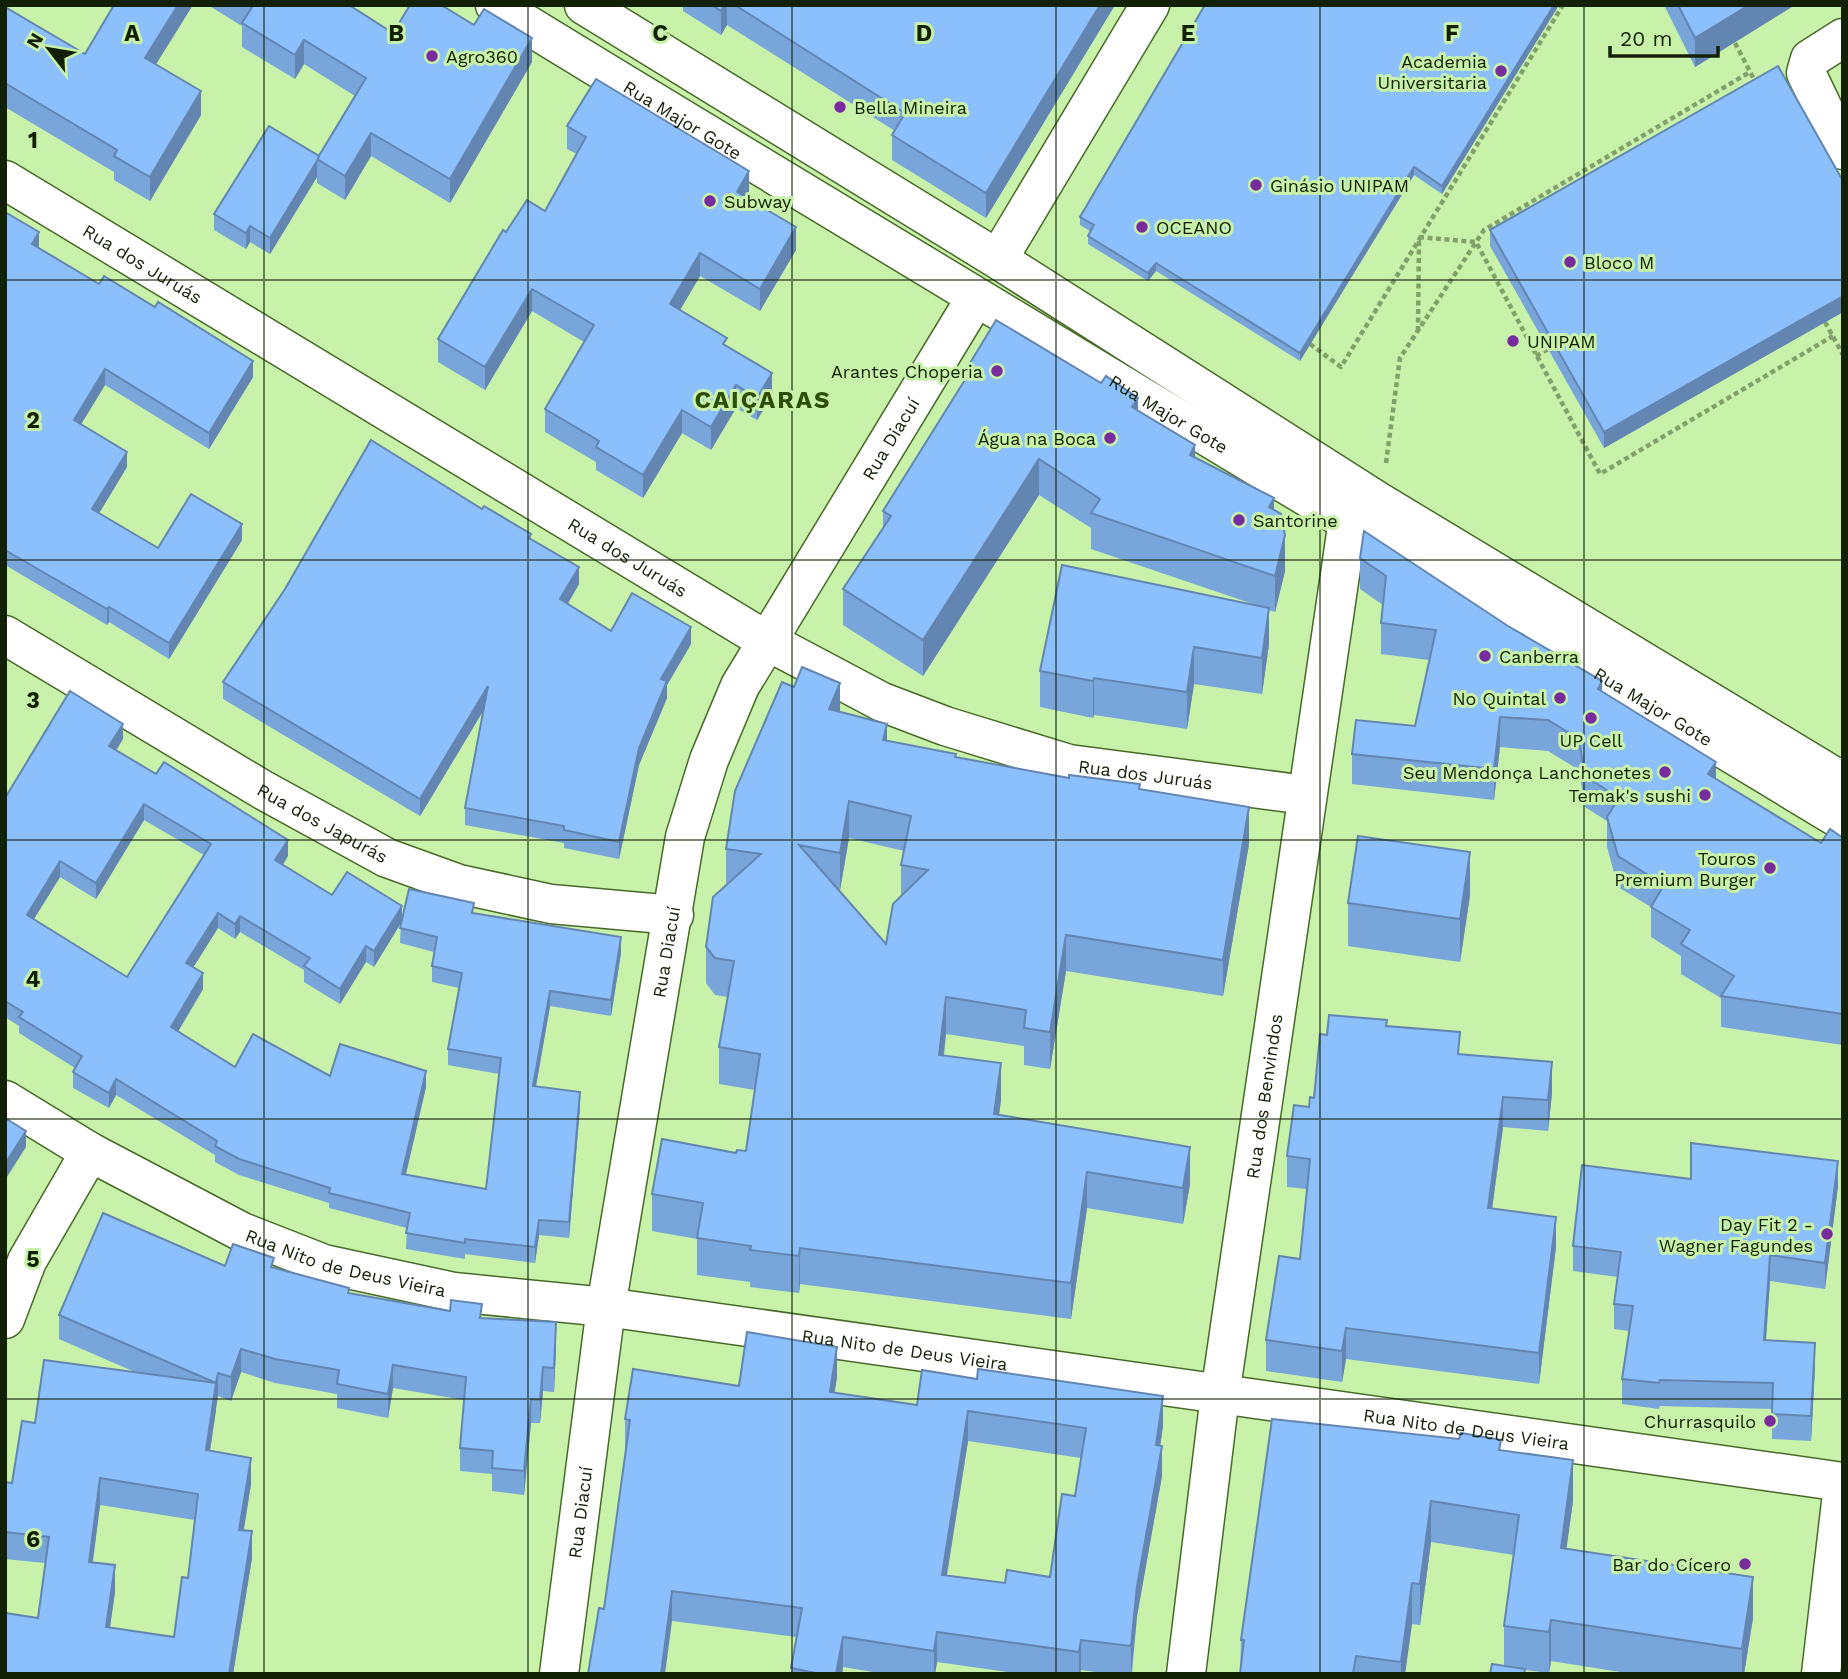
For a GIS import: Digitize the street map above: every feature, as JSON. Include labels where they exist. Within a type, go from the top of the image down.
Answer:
[{"type":"street","name":"Rua Major Gote","points":[[495,5],[975,299],[1363,511],[1843,782]]},
{"type":"street","name":"Rua Major Gote","points":[[584,5],[998,259],[1363,511],[1843,821]]},
{"type":"street","points":[[998,259],[1150,5]]},
{"type":"street","points":[[1843,38],[1810,59],[1806,73],[1843,150]]},
{"type":"street","name":"Rua dos Juruás","points":[[5,180],[767,641],[882,702],[945,726],[1069,764],[1306,795]]},
{"type":"street","name":"Rua Diacuí","points":[[559,1674],[606,1307],[685,837],[709,760],[740,686],[975,299]]},
{"type":"street","name":"Rua dos Benvindos","points":[[1186,1674],[1220,1395],[1306,795],[1363,511]]},
{"type":"street","name":"Rua dos Japurás","points":[[5,635],[263,790],[387,858],[459,884],[551,904],[674,915]]},
{"type":"street","name":"Rua Nito de Deus Vieira","points":[[5,1100],[90,1152],[242,1232],[324,1264],[454,1292],[606,1307],[1843,1484]]},
{"type":"street","points":[[5,1319],[27,1261],[90,1152]]},
{"type":"street","points":[[1821,1674],[1843,1484]]},
{"type":"path","points":[[1310,344],[1341,367],[1563,5]]},
{"type":"path","points":[[1735,43],[1760,92]]},
{"type":"path","points":[[1363,511],[1401,358],[1484,230],[1750,72]]},
{"type":"path","points":[[1419,237],[1476,242]]},
{"type":"path","points":[[1418,332],[1419,237]]},
{"type":"path","points":[[1476,242],[1600,474],[1833,336]]},
{"type":"path","points":[[1825,322],[1843,355]]},
{"type":"path","points":[[1536,356],[1548,349]]},
{"type":"building","points":[[114,5],[178,5],[145,58],[201,91],[150,177],[114,156],[117,150],[5,83],[5,7],[85,54]]},
{"type":"building","points":[[249,5],[349,5],[393,33],[410,5],[441,5],[474,25],[484,9],[532,38],[450,179],[371,133],[345,176],[317,159],[366,78],[304,40],[295,55],[242,23],[252,7]]},
{"type":"building","points":[[712,5],[724,5],[721,11]]},
{"type":"building","points":[[735,5],[1100,5],[986,193],[892,135],[905,113]]},
{"type":"building","name":"Ginásio UNIPAM","points":[[1205,5],[1554,5],[1442,186],[1414,167],[1300,353],[1156,263],[1148,273],[1088,236],[1094,225],[1080,217]]},
{"type":"building","points":[[1678,5],[1749,5],[1695,38]]},
{"type":"building","name":"Bloco M","points":[[1778,66],[1843,181],[1843,296],[1604,432],[1490,230]]},
{"type":"building","points":[[596,79],[749,171],[737,192],[796,227],[760,289],[700,253],[670,304],[727,338],[723,344],[772,373],[757,398],[736,385],[711,427],[682,410],[643,475],[596,447],[599,441],[545,409],[594,325],[532,289],[485,367],[438,339],[503,230],[506,232],[527,200],[545,211],[586,137],[567,126]]},
{"type":"building","points":[[269,126],[319,156],[270,238],[250,226],[246,233],[214,214]]},
{"type":"building","points":[[5,212],[39,232],[32,244],[99,284],[104,276],[155,307],[158,302],[253,361],[209,433],[105,369],[74,420],[127,452],[92,509],[158,548],[191,494],[242,524],[169,643],[5,550]]},
{"type":"building","points":[[996,320],[1101,383],[1106,376],[1138,398],[1132,407],[1195,445],[1190,455],[1274,498],[1269,507],[1281,514],[1285,535],[1275,576],[1091,513],[1100,499],[1039,459],[923,640],[843,589],[891,516],[883,511],[968,375],[964,373]]},
{"type":"building","points":[[371,440],[482,509],[484,506],[531,534],[529,538],[579,567],[560,599],[611,631],[632,593],[691,627],[661,679],[667,681],[639,748],[619,842],[564,830],[564,826],[465,808],[488,686],[420,799],[223,682],[285,589]]},
{"type":"building","points":[[1364,531],[1508,626],[1602,681],[1598,689],[1716,762],[1708,774],[1821,843],[1830,829],[1843,838],[1843,1014],[1721,996],[1734,976],[1681,944],[1690,930],[1651,907],[1664,885],[1618,856],[1607,817],[1619,798],[1585,776],[1579,739],[1548,720],[1500,717],[1494,769],[1352,754],[1356,720],[1415,726],[1436,630],[1381,623],[1386,576],[1360,558]]},
{"type":"building","points":[[1062,565],[1269,608],[1262,658],[1194,647],[1187,692],[1094,678],[1093,681],[1040,671]]},
{"type":"building","points":[[802,667],[840,683],[829,709],[887,724],[883,740],[956,754],[955,757],[1069,778],[1069,775],[1140,784],[1139,789],[1249,807],[1223,960],[1066,935],[1050,1032],[1024,1028],[1026,1010],[946,997],[939,1055],[1001,1063],[994,1114],[1190,1147],[1183,1188],[1087,1172],[1071,1283],[800,1248],[799,1256],[750,1250],[751,1246],[697,1238],[703,1203],[652,1194],[662,1139],[736,1153],[737,1150],[746,1151],[760,1054],[719,1047],[734,961],[715,958],[706,947],[713,897],[761,854],[726,849],[735,791],[782,682],[794,687]],"holes":[[[849,801],[911,816],[901,865],[928,870],[893,904],[886,944],[799,845],[840,853]]]},
{"type":"building","points":[[70,691],[123,724],[109,746],[156,774],[164,762],[288,840],[275,860],[332,895],[347,872],[402,906],[374,951],[366,946],[340,989],[304,966],[310,958],[240,916],[235,924],[218,913],[186,963],[203,973],[171,1027],[235,1067],[253,1034],[330,1076],[340,1044],[426,1071],[402,1174],[486,1189],[501,1058],[448,1049],[462,973],[432,966],[437,937],[400,928],[409,889],[474,903],[472,913],[621,937],[611,1000],[550,991],[533,1086],[580,1092],[569,1222],[539,1220],[535,1247],[465,1239],[465,1243],[406,1233],[410,1213],[329,1193],[330,1188],[239,1159],[215,1146],[217,1141],[116,1079],[109,1093],[73,1072],[82,1056],[19,1017],[23,1012],[5,1001],[5,798]],"holes":[[[144,804],[211,844],[127,977],[27,915],[60,861],[96,883]]]},
{"type":"building","points":[[1358,836],[1470,852],[1460,919],[1348,903]]},
{"type":"building","points":[[1329,1015],[1387,1020],[1386,1026],[1460,1032],[1458,1054],[1552,1062],[1548,1100],[1503,1097],[1488,1208],[1556,1217],[1539,1353],[1346,1328],[1342,1351],[1266,1340],[1279,1256],[1300,1259],[1310,1159],[1287,1156],[1294,1105],[1309,1107],[1310,1097],[1314,1098],[1320,1034],[1327,1035]]},
{"type":"building","points":[[5,1118],[26,1131],[5,1164]]},
{"type":"building","points":[[1691,1143],[1838,1161],[1825,1263],[1770,1255],[1764,1340],[1815,1343],[1811,1416],[1772,1414],[1773,1383],[1660,1380],[1659,1383],[1622,1379],[1633,1306],[1614,1304],[1621,1252],[1573,1246],[1582,1165],[1691,1179]]},
{"type":"building","points":[[103,1213],[225,1266],[233,1244],[274,1258],[271,1267],[349,1288],[348,1293],[450,1311],[451,1300],[482,1304],[480,1318],[556,1322],[554,1368],[543,1367],[540,1400],[531,1399],[524,1471],[492,1468],[493,1451],[460,1448],[466,1377],[393,1365],[388,1394],[337,1384],[339,1370],[275,1359],[241,1349],[231,1377],[218,1373],[216,1383],[59,1315]]},
{"type":"building","points":[[747,1332],[837,1347],[830,1392],[917,1405],[922,1370],[977,1379],[978,1369],[1163,1396],[1156,1445],[1162,1446],[1137,1586],[1131,1646],[1081,1640],[1079,1652],[937,1632],[934,1651],[843,1637],[836,1674],[821,1674],[791,1668],[802,1608],[672,1591],[661,1674],[588,1674],[599,1608],[604,1609],[630,1420],[625,1419],[633,1369],[739,1386]],"holes":[[[968,1411],[1086,1428],[1075,1496],[1062,1494],[1050,1577],[1007,1570],[1005,1583],[942,1575]]]},
{"type":"building","points":[[44,1360],[216,1383],[206,1450],[251,1458],[239,1530],[252,1531],[229,1674],[5,1674],[5,1613],[38,1618],[49,1537],[5,1532],[5,1482],[12,1483],[22,1421],[35,1423]],"holes":[[[100,1478],[198,1494],[188,1578],[182,1577],[174,1637],[106,1627],[115,1565],[89,1562]]]},
{"type":"building","points":[[1272,1419],[1459,1439],[1461,1433],[1501,1440],[1499,1450],[1573,1460],[1561,1548],[1753,1577],[1742,1649],[1551,1620],[1549,1632],[1504,1626],[1519,1515],[1431,1501],[1420,1584],[1412,1583],[1401,1662],[1356,1656],[1353,1674],[1240,1674],[1244,1640],[1241,1640]]},
{"type":"building","points":[[1492,1664],[1525,1669],[1524,1674],[1490,1674]]},
{"type":"place","name":"Agro360","points":[[432,56]]},
{"type":"place","name":"Academia Universitaria","points":[[1501,71]]},
{"type":"place","name":"Bella Mineira","points":[[840,107]]},
{"type":"place","name":"Ginásio UNIPAM","points":[[1256,185]]},
{"type":"place","name":"Subway","points":[[710,201]]},
{"type":"place","name":"OCEANO","points":[[1142,227]]},
{"type":"place","name":"Bloco M","points":[[1570,262]]},
{"type":"place","name":"UNIPAM","points":[[1513,341]]},
{"type":"place","name":"Arantes Choperia","points":[[997,371]]},
{"type":"place","name":"Água na Boca","points":[[1110,438]]},
{"type":"place","name":"Santorine","points":[[1239,520]]},
{"type":"place","name":"Canberra","points":[[1485,656]]},
{"type":"place","name":"No Quintal","points":[[1560,698]]},
{"type":"place","name":"UP Cell","points":[[1591,718]]},
{"type":"place","name":"Seu Mendonça Lanchonetes","points":[[1665,772]]},
{"type":"place","name":"Temak's sushi","points":[[1705,795]]},
{"type":"place","name":"Touros Premium Burger","points":[[1770,868]]},
{"type":"place","name":"Day Fit 2 - Wagner Fagundes","points":[[1827,1234]]},
{"type":"place","name":"Churrasquilo","points":[[1770,1421]]},
{"type":"place","name":"Bar do Cícero","points":[[1745,1564]]},
{"type":"district","name":"CAIÇARAS","points":[[763,400]]}]
